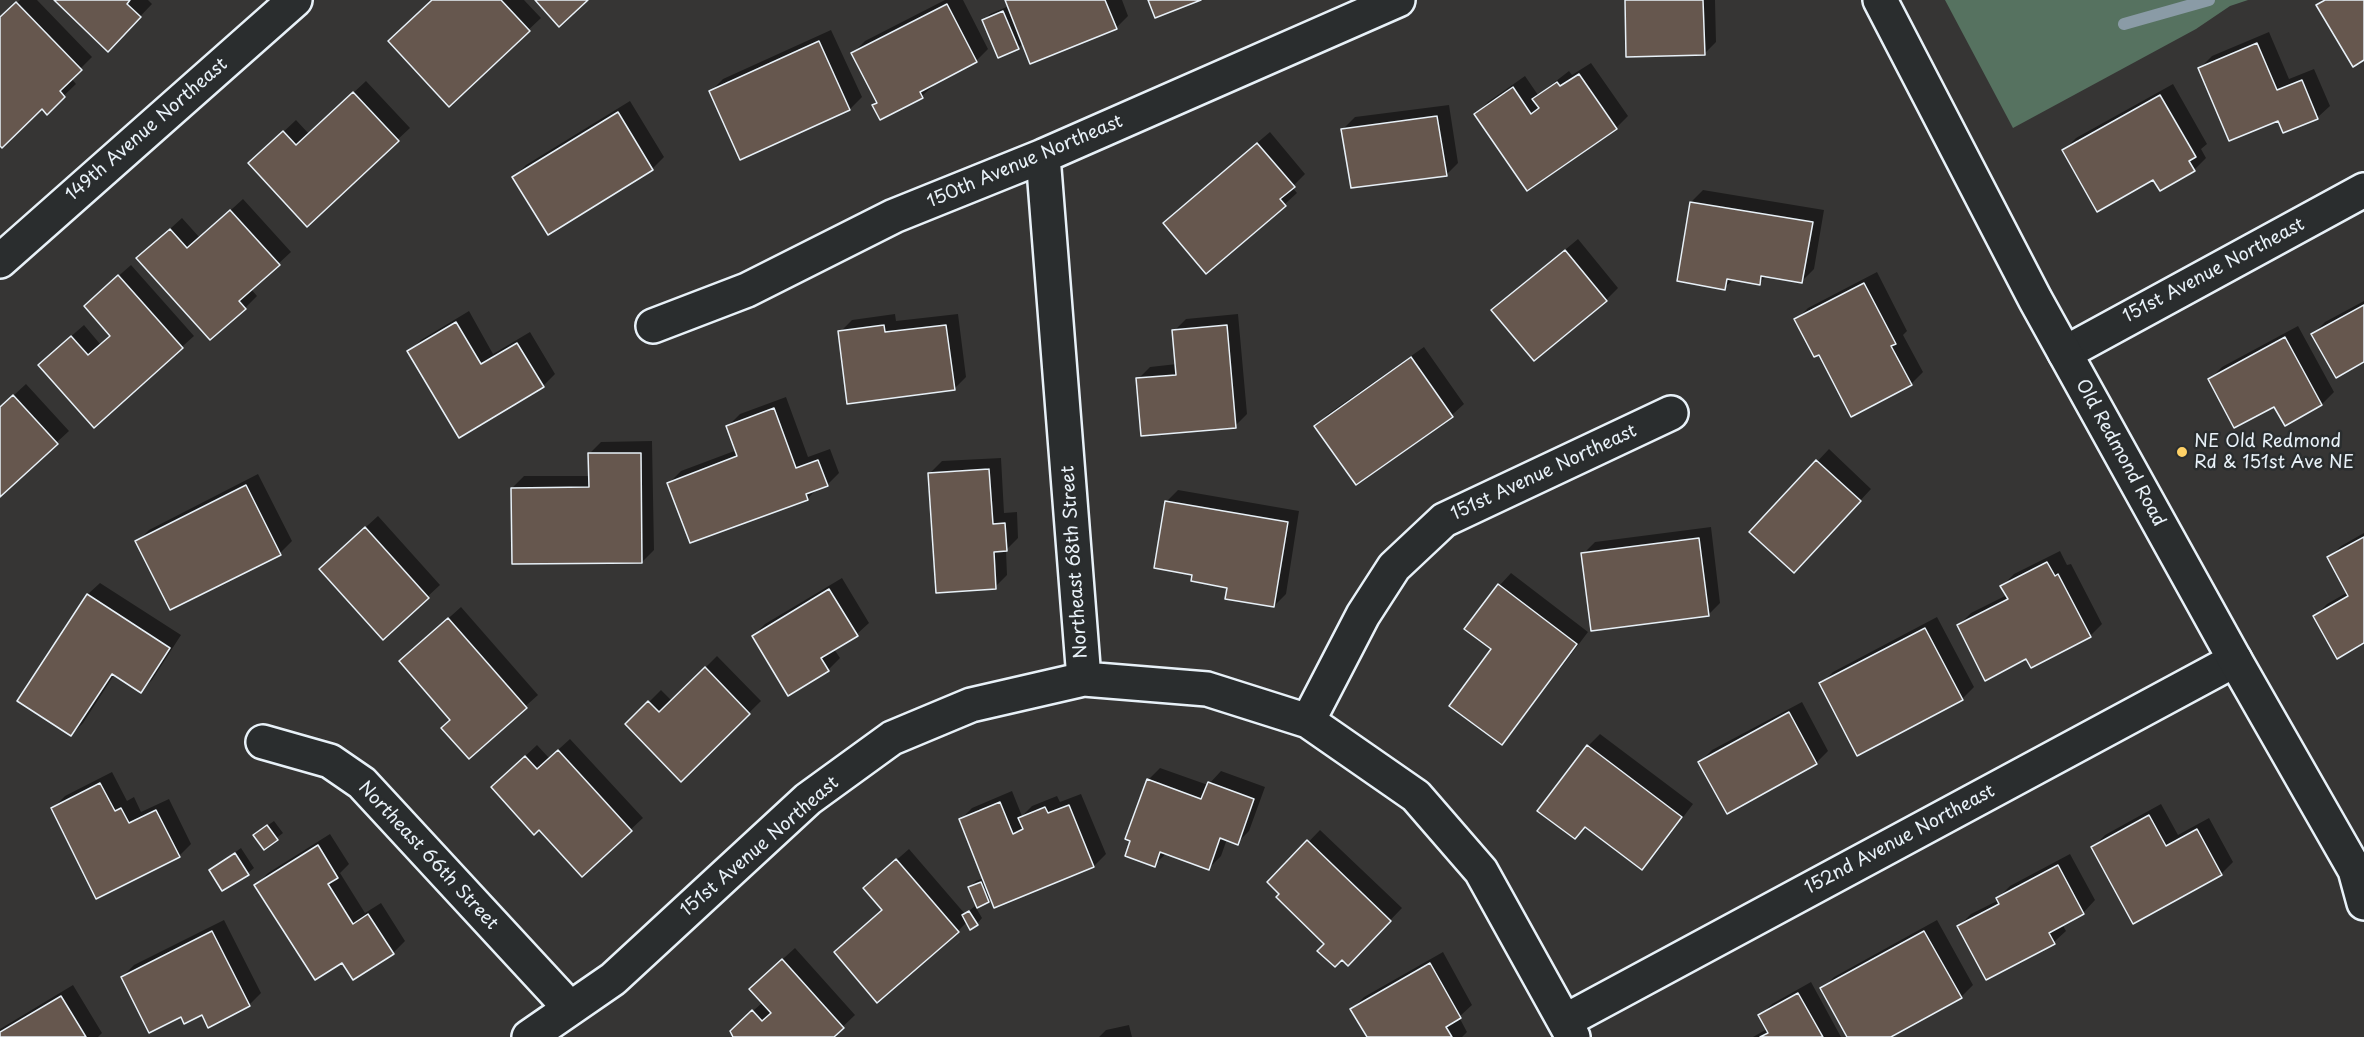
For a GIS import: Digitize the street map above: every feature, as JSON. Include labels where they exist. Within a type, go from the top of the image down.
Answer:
[{"type":"street","name":"149th Avenue Northeast","points":[[0,261],[295,0]]},
{"type":"street","name":"150th Avenue Northeast","points":[[653,326],[747,290],[894,216],[1043,156],[1398,0]]},
{"type":"street","name":"Old Redmond Road","points":[[1880,0],[2065,353],[2235,660],[2359,868],[2364,903]]},
{"type":"street","name":"Northeast 68th Street","points":[[1043,156],[1084,679],[1207,689],[1308,721],[1416,796],[1481,871],[1569,1029]]},
{"type":"street","name":"151st Avenue Northeast","points":[[2065,353],[2364,190]]},
{"type":"street","name":"151st Avenue Northeast","points":[[1308,721],[1363,615],[1394,567],[1444,520],[1671,413]]},
{"type":"street","name":"152nd Avenue Northeast","points":[[1569,1029],[2235,660]]},
{"type":"street","name":"151st Avenue Northeast","points":[[529,1037],[613,979],[808,800],[892,738],[971,705],[1084,679]]},
{"type":"street","name":"Northeast 66th Street","points":[[263,742],[330,761],[362,783],[570,1008]]},
{"type":"green space","points":[[1945,0],[2248,0],[2230,6],[2196,29],[2013,128]]},
{"type":"building","points":[[54,0],[130,0],[127,4],[141,17],[108,52]]},
{"type":"building","points":[[432,0],[501,0],[530,31],[449,107],[388,41]]},
{"type":"building","points":[[535,0],[588,0],[559,27]]},
{"type":"building","points":[[1005,0],[1105,0],[1117,29],[1030,64]]},
{"type":"building","points":[[1148,0],[1201,0],[1155,18]]},
{"type":"building","points":[[1625,0],[1703,0],[1705,55],[1626,57]]},
{"type":"building","points":[[2325,0],[2364,0],[2364,60],[2353,67],[2316,5]]},
{"type":"building","points":[[16,2],[82,70],[60,91],[65,97],[47,115],[42,109],[2,148],[0,146],[0,17]]},
{"type":"building","points":[[947,4],[977,62],[920,92],[923,98],[880,120],[872,105],[877,103],[851,53]]},
{"type":"building","points":[[1003,11],[1019,49],[998,58],[982,20]]},
{"type":"building","points":[[819,41],[850,110],[740,160],[709,91]]},
{"type":"building","points":[[2257,43],[2277,90],[2302,80],[2318,119],[2283,133],[2278,121],[2229,141],[2198,68]]},
{"type":"building","points":[[1579,74],[1617,129],[1527,191],[1474,114],[1513,87],[1531,114],[1539,108],[1532,99],[1557,82],[1560,86]]},
{"type":"building","points":[[353,92],[399,141],[307,227],[248,163],[283,131],[296,145]]},
{"type":"building","points":[[2160,95],[2196,157],[2189,161],[2195,171],[2160,191],[2153,180],[2097,212],[2062,150]]},
{"type":"building","points":[[618,112],[653,170],[548,235],[512,177]]},
{"type":"building","points":[[1437,116],[1447,176],[1351,188],[1341,129]]},
{"type":"building","points":[[1257,143],[1295,187],[1280,199],[1286,206],[1206,274],[1163,223]]},
{"type":"building","points":[[1690,202],[1813,222],[1802,283],[1761,276],[1760,285],[1727,279],[1725,290],[1677,281]]},
{"type":"building","points":[[230,210],[280,265],[239,301],[246,309],[210,340],[136,258],[170,229],[187,248]]},
{"type":"building","points":[[1565,250],[1607,301],[1534,361],[1491,310]]},
{"type":"building","points":[[118,275],[183,348],[94,428],[38,365],[71,336],[88,355],[110,336],[84,306]]},
{"type":"building","points":[[1864,283],[1896,344],[1891,346],[1912,385],[1851,417],[1819,355],[1814,357],[1794,319]]},
{"type":"building","points":[[2364,305],[2364,362],[2336,378],[2311,334]]},
{"type":"building","points":[[456,322],[481,364],[517,343],[544,387],[459,438],[407,351]]},
{"type":"building","points":[[884,325],[885,332],[946,325],[955,390],[847,404],[838,331]]},
{"type":"building","points":[[1227,325],[1236,428],[1141,436],[1136,378],[1176,375],[1172,330]]},
{"type":"building","points":[[2285,337],[2322,405],[2285,426],[2274,407],[2234,428],[2208,379]]},
{"type":"building","points":[[1411,357],[1453,417],[1356,485],[1314,426]]},
{"type":"building","points":[[13,395],[58,444],[0,497],[0,407]]},
{"type":"building","points":[[774,408],[796,468],[818,460],[828,486],[806,494],[808,500],[690,543],[667,483],[737,456],[726,426]]},
{"type":"building","points":[[588,453],[641,453],[642,563],[512,564],[511,488],[589,487]]},
{"type":"building","points":[[1816,460],[1861,501],[1794,573],[1749,532]]},
{"type":"building","points":[[989,469],[993,524],[1005,523],[1007,551],[994,552],[996,589],[936,593],[928,473]]},
{"type":"building","points":[[246,485],[281,555],[170,610],[135,541]]},
{"type":"building","points":[[1165,501],[1288,522],[1274,607],[1225,599],[1227,588],[1191,581],[1192,575],[1154,568]]},
{"type":"building","points":[[365,527],[429,598],[383,640],[319,569]]},
{"type":"building","points":[[2364,537],[2364,643],[2337,659],[2313,616],[2348,596],[2327,557]]},
{"type":"building","points":[[1699,538],[1709,616],[1591,631],[1581,553]]},
{"type":"building","points":[[2047,562],[2055,576],[2058,574],[2091,637],[2031,668],[2026,659],[1985,681],[1957,625],[2008,599],[2000,586]]},
{"type":"building","points":[[1498,584],[1577,644],[1502,745],[1449,706],[1491,649],[1464,629]]},
{"type":"building","points":[[829,589],[858,636],[821,658],[829,671],[788,696],[752,636]]},
{"type":"building","points":[[87,594],[170,648],[141,693],[112,674],[71,736],[17,701]]},
{"type":"building","points":[[448,618],[527,708],[469,759],[441,728],[450,720],[399,661]]},
{"type":"building","points":[[1925,628],[1963,700],[1857,756],[1819,683]]},
{"type":"building","points":[[705,667],[750,714],[681,782],[625,724],[648,701],[659,712]]},
{"type":"building","points":[[1789,712],[1817,764],[1727,814],[1698,762]]},
{"type":"building","points":[[1587,745],[1682,817],[1642,870],[1585,827],[1575,839],[1537,811]]},
{"type":"building","points":[[558,750],[632,831],[582,877],[539,830],[534,835],[491,787],[525,756],[537,769]]},
{"type":"building","points":[[1147,779],[1201,799],[1208,782],[1254,799],[1238,845],[1220,838],[1209,870],[1160,852],[1155,867],[1125,856],[1130,841],[1125,839]]},
{"type":"building","points":[[100,783],[115,811],[121,808],[129,823],[156,810],[180,857],[96,899],[51,808]]},
{"type":"building","points":[[1000,802],[1013,834],[1023,829],[1018,818],[1045,807],[1048,813],[1069,805],[1094,867],[994,908],[959,819]]},
{"type":"building","points":[[2149,815],[2166,846],[2197,829],[2222,875],[2133,924],[2091,847]]},
{"type":"building","points":[[267,825],[278,840],[264,850],[253,835]]},
{"type":"building","points":[[1307,840],[1391,921],[1348,966],[1342,960],[1335,967],[1317,951],[1324,944],[1276,897],[1279,894],[1267,882]]},
{"type":"building","points":[[318,845],[338,878],[328,884],[353,924],[368,914],[394,954],[353,980],[342,963],[315,980],[254,885]]},
{"type":"building","points":[[235,853],[249,875],[222,891],[209,870]]},
{"type":"building","points":[[896,859],[959,932],[877,1003],[834,952],[882,910],[863,888]]},
{"type":"building","points":[[2058,865],[2084,914],[2049,933],[2055,944],[1986,980],[1957,926],[1999,904],[1996,898]]},
{"type":"building","points":[[981,882],[989,902],[977,908],[968,887]]},
{"type":"building","points":[[969,911],[978,925],[970,930],[962,915]]},
{"type":"building","points":[[212,931],[250,1006],[208,1028],[202,1015],[184,1024],[181,1017],[149,1033],[121,977]]},
{"type":"building","points":[[1924,931],[1962,998],[1891,1037],[1847,1037],[1820,988]]},
{"type":"building","points":[[782,959],[844,1028],[834,1037],[733,1037],[730,1031],[752,1010],[762,1021],[771,1013],[749,989]]},
{"type":"building","points":[[1430,963],[1461,1018],[1446,1027],[1452,1037],[1367,1037],[1350,1009]]},
{"type":"building","points":[[1798,993],[1823,1037],[1760,1037],[1768,1033],[1758,1015]]},
{"type":"building","points":[[61,996],[86,1037],[0,1037],[0,1032]]},
{"type":"waterway","points":[[2124,24],[2209,0]]},
{"type":"place","name":"NE Old Redmond Rd & 151st Ave NE","points":[[2182,452]]}]
